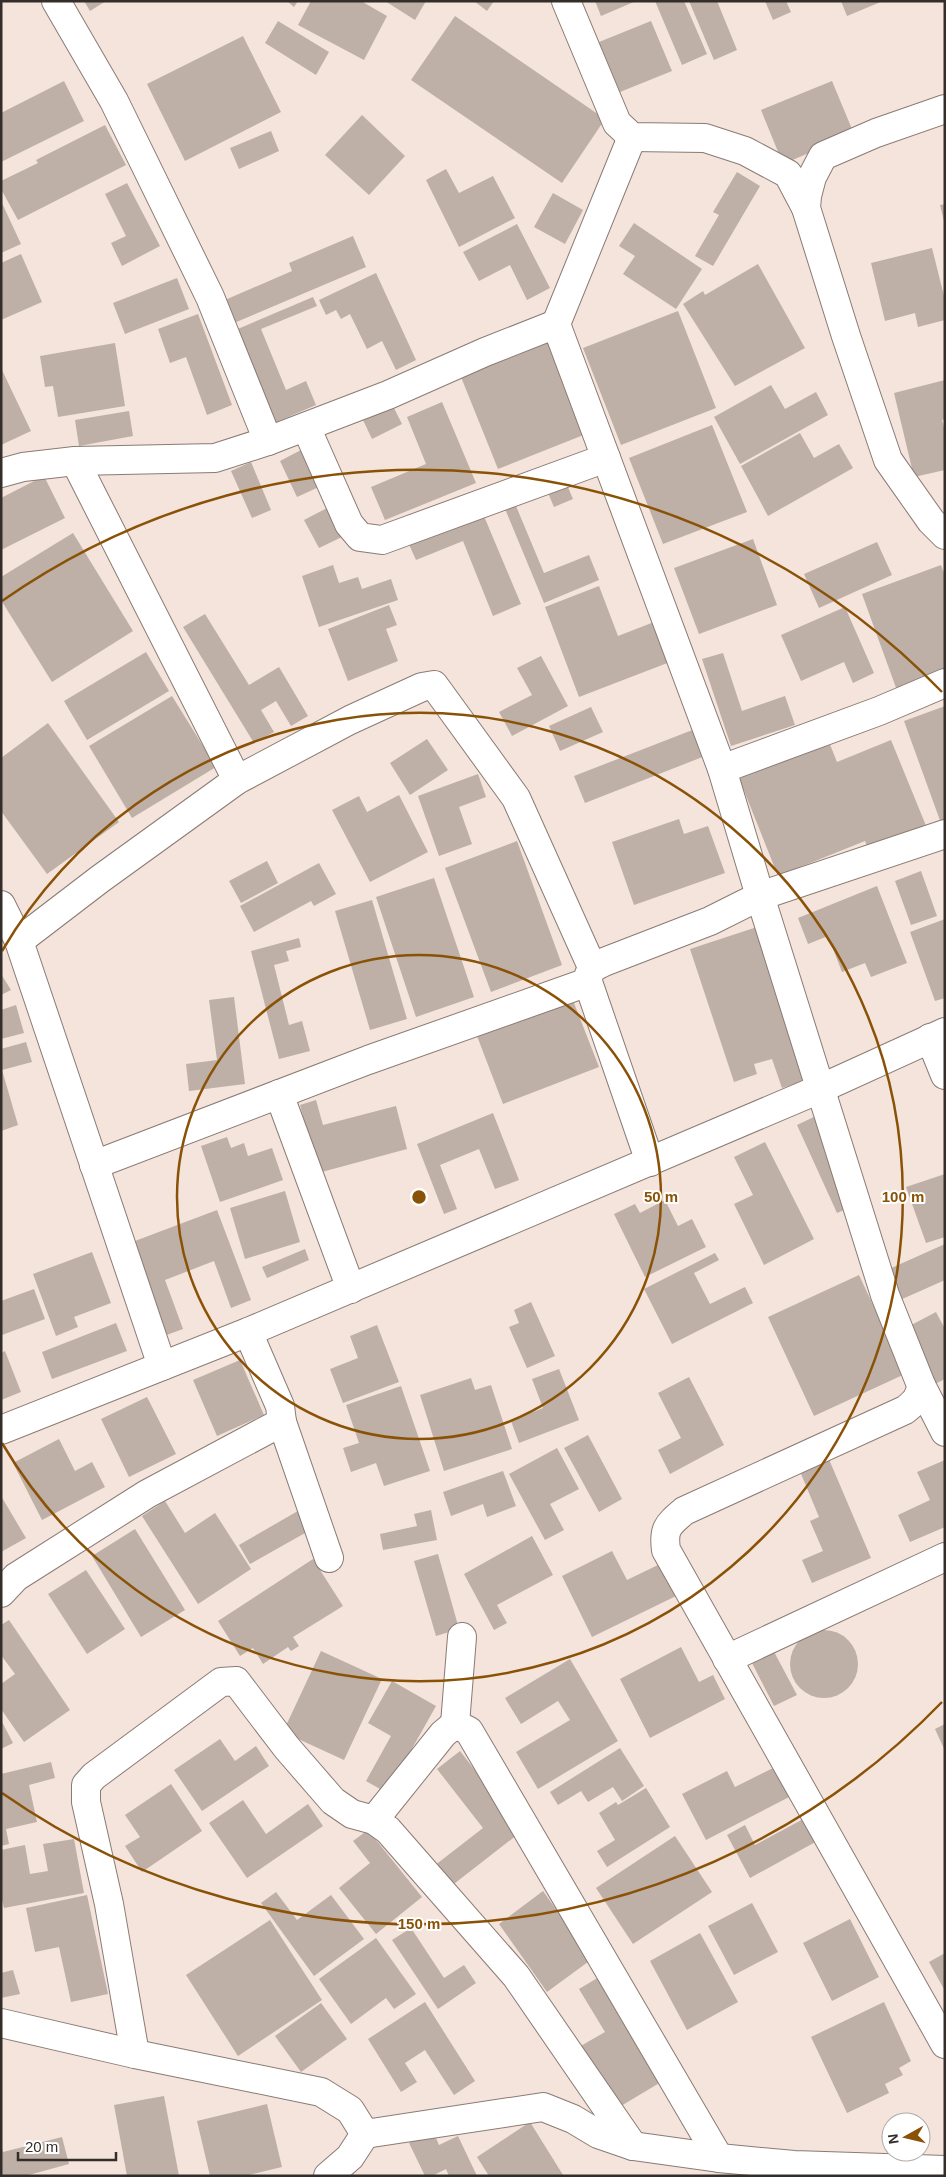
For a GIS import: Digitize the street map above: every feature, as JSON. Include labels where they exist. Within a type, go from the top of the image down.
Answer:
[{"type":"street","points":[[56,1],[114,101],[210,297],[268,441]]},
{"type":"street","points":[[566,1],[617,122],[632,137],[705,138],[745,151],[788,174],[806,208],[846,336],[888,460],[906,489],[931,521],[945,535]]},
{"type":"street","points":[[806,208],[812,177],[823,156],[876,133],[945,108]]},
{"type":"street","points":[[632,137],[556,324],[722,769],[885,1295],[921,1385],[945,1432]]},
{"type":"street","points":[[1,473],[23,467],[75,461],[215,458],[268,441],[388,395],[484,352],[556,324]]},
{"type":"street","points":[[306,427],[349,524],[360,537],[382,540],[606,458]]},
{"type":"street","points":[[75,461],[237,780]]},
{"type":"street","points":[[722,769],[879,711],[945,683]]},
{"type":"street","points":[[19,941],[100,879],[237,780],[350,720],[422,687],[434,685],[478,742],[516,798],[590,975],[650,1162]]},
{"type":"street","points":[[94,1164],[590,975],[710,921],[760,896],[945,834]]},
{"type":"street","points":[[1,905],[19,941],[162,1366]]},
{"type":"street","points":[[1,1430],[248,1332],[822,1088],[937,1035],[945,1075]]},
{"type":"street","points":[[279,1094],[351,1288]]},
{"type":"street","points":[[248,1332],[280,1406],[282,1422],[329,1558]]},
{"type":"street","points":[[921,1385],[920,1394],[916,1402],[905,1410],[684,1510],[670,1523],[664,1534],[666,1550],[945,2044]]},
{"type":"street","points":[[1,1594],[16,1577],[147,1494],[282,1422]]},
{"type":"street","points":[[727,1658],[945,1557]]},
{"type":"street","points":[[374,1820],[443,1734],[455,1724],[462,1637]]},
{"type":"street","points":[[135,2054],[109,1904],[86,1802],[86,1785],[94,1776],[221,1682],[236,1680],[287,1748],[333,1801],[352,1814],[374,1820],[388,1830],[516,1976],[633,2146]]},
{"type":"street","points":[[455,1724],[469,1730],[719,2158]]},
{"type":"street","points":[[1,2023],[135,2054],[321,2092],[350,2110],[365,2134]]},
{"type":"street","points":[[328,2176],[350,2157],[365,2134],[543,2107],[573,2119],[598,2134],[633,2146],[719,2158],[794,2165],[945,2170]]},
{"type":"building","points":[[84,1],[106,1],[90,11]]},
{"type":"building","points":[[287,1],[298,1],[294,7]]},
{"type":"building","points":[[311,1],[361,1],[387,16],[364,60],[298,25]]},
{"type":"building","points":[[385,1],[426,1],[415,20]]},
{"type":"building","points":[[474,1],[494,1],[487,11]]},
{"type":"building","points":[[595,1],[636,1],[601,16]]},
{"type":"building","points":[[655,1],[684,1],[707,54],[682,65]]},
{"type":"building","points":[[689,1],[717,1],[737,50],[714,60]]},
{"type":"building","points":[[765,1],[786,1],[791,12],[773,20]]},
{"type":"building","points":[[841,1],[883,1],[847,16]]},
{"type":"building","points":[[455,16],[605,119],[562,183],[411,80]]},
{"type":"building","points":[[278,21],[329,52],[316,75],[265,43]]},
{"type":"building","points":[[651,21],[672,71],[620,92],[599,42]]},
{"type":"building","points":[[243,36],[281,112],[185,161],[147,84]]},
{"type":"building","points":[[64,81],[84,121],[1,162],[1,113]]},
{"type":"building","points":[[832,81],[854,134],[783,164],[761,110]]},
{"type":"building","points":[[362,115],[405,156],[369,195],[325,155]]},
{"type":"building","points":[[105,125],[126,165],[18,220],[1,189],[1,181],[38,163],[36,160]]},
{"type":"building","points":[[271,131],[279,151],[239,169],[230,148]]},
{"type":"building","points":[[446,169],[459,193],[493,176],[515,218],[459,247],[426,180]]},
{"type":"building","points":[[737,172],[760,186],[713,266],[695,256],[719,215],[713,212]]},
{"type":"building","points":[[127,183],[160,246],[122,266],[111,243],[126,236],[105,194]]},
{"type":"building","points":[[553,193],[583,210],[565,244],[534,227]]},
{"type":"building","points":[[1,201],[21,244],[1,253]]},
{"type":"building","points":[[945,204],[945,221],[944,221],[940,205]]},
{"type":"building","points":[[634,223],[702,269],[676,309],[623,274],[635,256],[619,246]]},
{"type":"building","points":[[517,224],[550,288],[527,300],[510,265],[479,281],[463,252]]},
{"type":"building","points":[[353,236],[366,267],[234,323],[225,300],[292,271],[289,263]]},
{"type":"building","points":[[932,248],[945,300],[945,320],[918,327],[915,313],[885,321],[871,263]]},
{"type":"building","points":[[21,254],[42,302],[1,320],[1,263]]},
{"type":"building","points":[[758,264],[805,348],[735,386],[683,304],[703,291],[705,295]]},
{"type":"building","points":[[376,273],[416,360],[396,370],[382,341],[367,349],[350,314],[341,319],[336,310],[326,315],[319,300]]},
{"type":"building","points":[[177,278],[189,309],[125,334],[113,303]]},
{"type":"building","points":[[313,297],[317,306],[261,329],[286,390],[306,381],[316,405],[272,424],[233,331]]},
{"type":"building","points":[[678,311],[716,408],[621,445],[583,348]]},
{"type":"building","points":[[198,314],[232,405],[207,415],[186,357],[170,363],[158,329]]},
{"type":"building","points":[[555,340],[591,432],[498,469],[461,377]]},
{"type":"building","points":[[115,343],[125,406],[58,417],[53,386],[45,387],[40,356]]},
{"type":"building","points":[[1,368],[31,431],[1,445]]},
{"type":"building","points":[[945,380],[945,419],[942,420],[945,431],[945,470],[914,477],[894,393]]},
{"type":"building","points":[[771,385],[785,409],[816,392],[828,415],[740,464],[714,417]]},
{"type":"building","points":[[442,402],[476,483],[385,520],[371,487],[426,464],[407,417]]},
{"type":"building","points":[[392,404],[402,424],[372,439],[362,418]]},
{"type":"building","points":[[129,411],[133,436],[79,446],[75,420]]},
{"type":"building","points":[[712,425],[747,512],[663,544],[629,458]]},
{"type":"building","points":[[800,433],[814,458],[839,444],[853,468],[768,516],[741,466]]},
{"type":"building","points":[[301,450],[319,487],[297,497],[280,461]]},
{"type":"building","points":[[251,462],[271,510],[252,518],[231,471]]},
{"type":"building","points":[[44,476],[65,518],[1,550],[1,498]]},
{"type":"building","points":[[564,478],[573,499],[554,507],[548,493],[516,506],[544,573],[589,555],[599,580],[544,603],[503,504]]},
{"type":"building","points":[[331,506],[346,535],[319,548],[304,520]]},
{"type":"building","points":[[481,509],[521,604],[493,616],[463,541],[416,560],[407,540]]},
{"type":"building","points":[[73,533],[133,631],[52,682],[1,600],[1,577]]},
{"type":"building","points":[[753,539],[777,605],[699,634],[674,568]]},
{"type":"building","points":[[877,542],[892,575],[819,608],[804,574]]},
{"type":"building","points":[[333,565],[339,583],[358,577],[362,589],[391,579],[398,600],[319,627],[302,576]]},
{"type":"building","points":[[941,565],[945,576],[945,679],[899,696],[862,594]]},
{"type":"building","points":[[599,586],[618,636],[654,622],[670,662],[579,697],[545,607]]},
{"type":"building","points":[[389,605],[397,625],[386,629],[398,661],[348,681],[328,629]]},
{"type":"building","points":[[845,607],[874,673],[853,683],[844,662],[801,681],[781,635]]},
{"type":"building","points":[[205,614],[249,685],[279,667],[308,716],[291,726],[276,701],[261,710],[274,732],[254,743],[183,627]]},
{"type":"building","points":[[146,652],[169,691],[87,740],[64,701]]},
{"type":"building","points":[[723,653],[742,711],[785,696],[795,725],[731,746],[702,659]]},
{"type":"building","points":[[541,656],[568,706],[512,736],[499,712],[532,695],[517,668]]},
{"type":"building","points":[[172,696],[216,767],[132,818],[89,746]]},
{"type":"building","points":[[945,706],[945,825],[942,826],[904,721]]},
{"type":"building","points":[[591,707],[603,732],[560,751],[549,726]]},
{"type":"building","points":[[48,723],[119,822],[47,874],[1,811],[1,758]]},
{"type":"building","points":[[695,729],[705,756],[585,803],[574,776]]},
{"type":"building","points":[[427,739],[448,770],[410,795],[390,763]]},
{"type":"building","points":[[891,740],[929,833],[871,856],[865,841],[778,876],[739,778],[829,742],[837,762]]},
{"type":"building","points":[[478,774],[486,797],[459,807],[472,844],[439,856],[418,796]]},
{"type":"building","points":[[399,795],[428,852],[370,882],[332,810],[359,796],[367,812]]},
{"type":"building","points":[[679,819],[684,834],[708,826],[725,873],[634,905],[612,842]]},
{"type":"building","points":[[517,841],[562,965],[491,992],[445,868]]},
{"type":"building","points":[[267,861],[278,883],[241,903],[229,881]]},
{"type":"building","points":[[319,863],[336,894],[314,906],[311,901],[254,932],[240,906]]},
{"type":"building","points":[[921,871],[937,916],[911,925],[895,881]]},
{"type":"building","points":[[434,878],[474,997],[416,1017],[376,897]]},
{"type":"building","points":[[877,886],[907,963],[871,977],[865,963],[842,972],[828,936],[808,944],[798,918]]},
{"type":"building","points":[[372,900],[407,1019],[370,1030],[335,911]]},
{"type":"building","points":[[945,919],[945,998],[935,1001],[910,932]]},
{"type":"building","points":[[760,926],[811,1079],[782,1088],[772,1059],[754,1064],[757,1074],[734,1082],[690,949]]},
{"type":"building","points":[[299,938],[301,947],[286,951],[289,961],[274,965],[289,1025],[302,1021],[310,1051],[279,1059],[251,951]]},
{"type":"building","points":[[1,974],[11,990],[1,995]]},
{"type":"building","points":[[234,997],[245,1084],[189,1091],[186,1064],[217,1060],[209,1000]]},
{"type":"building","points":[[572,998],[599,1067],[503,1104],[477,1036]]},
{"type":"building","points":[[16,1005],[24,1033],[1,1039],[1,1010]]},
{"type":"building","points":[[26,1042],[32,1062],[2,1070],[18,1125],[1,1131],[1,1049]]},
{"type":"building","points":[[316,1100],[323,1125],[396,1106],[407,1149],[318,1173],[300,1105]]},
{"type":"building","points":[[493,1113],[519,1180],[495,1189],[479,1149],[440,1165],[457,1209],[444,1214],[417,1144]]},
{"type":"building","points":[[816,1116],[856,1205],[837,1213],[797,1125]]},
{"type":"building","points":[[227,1137],[231,1148],[244,1143],[248,1156],[272,1148],[283,1180],[220,1202],[201,1146]]},
{"type":"building","points":[[765,1142],[814,1239],[764,1265],[734,1204],[753,1195],[734,1157]]},
{"type":"building","points":[[945,1174],[945,1237],[926,1243],[906,1187]]},
{"type":"building","points":[[285,1191],[300,1242],[245,1259],[230,1208]]},
{"type":"building","points":[[665,1200],[678,1226],[692,1219],[706,1247],[645,1277],[614,1214],[635,1204],[640,1213]]},
{"type":"building","points":[[217,1210],[251,1300],[231,1308],[214,1261],[165,1280],[183,1329],[161,1337],[127,1244]]},
{"type":"building","points":[[945,1244],[945,1280],[891,1304],[878,1274]]},
{"type":"building","points":[[305,1249],[309,1260],[267,1278],[262,1267]]},
{"type":"building","points":[[92,1252],[111,1303],[74,1317],[78,1327],[56,1336],[33,1274]]},
{"type":"building","points":[[715,1253],[719,1260],[694,1273],[710,1304],[745,1287],[753,1303],[672,1344],[644,1289]]},
{"type":"building","points":[[859,1275],[905,1374],[814,1416],[768,1317]]},
{"type":"building","points":[[34,1289],[45,1319],[2,1335],[1,1301]]},
{"type":"building","points":[[531,1302],[555,1356],[527,1368],[509,1327],[519,1323],[514,1310]]},
{"type":"building","points":[[936,1312],[945,1329],[945,1379],[929,1387],[900,1331]]},
{"type":"building","points":[[116,1323],[127,1351],[52,1379],[42,1352]]},
{"type":"building","points":[[377,1325],[399,1382],[343,1403],[330,1369],[358,1358],[350,1336]]},
{"type":"building","points":[[5,1351],[21,1392],[1,1400],[1,1353]]},
{"type":"building","points":[[240,1360],[264,1415],[217,1436],[193,1380]]},
{"type":"building","points":[[559,1369],[579,1420],[519,1443],[511,1421],[543,1408],[532,1379]]},
{"type":"building","points":[[689,1377],[724,1445],[670,1474],[658,1450],[681,1438],[658,1393]]},
{"type":"building","points":[[471,1378],[475,1390],[491,1385],[512,1449],[444,1471],[420,1395]]},
{"type":"building","points":[[401,1386],[430,1471],[384,1486],[376,1463],[351,1472],[343,1448],[359,1443],[346,1405]]},
{"type":"building","points":[[147,1397],[176,1454],[129,1477],[101,1419]]},
{"type":"building","points":[[588,1435],[622,1499],[599,1512],[564,1448]]},
{"type":"building","points":[[59,1439],[75,1471],[92,1462],[105,1487],[42,1520],[13,1463]]},
{"type":"building","points":[[557,1448],[579,1489],[550,1504],[564,1530],[545,1540],[509,1474]]},
{"type":"building","points":[[828,1457],[871,1558],[812,1583],[802,1560],[823,1551],[810,1521],[819,1517],[799,1469]]},
{"type":"building","points":[[945,1460],[945,1527],[910,1542],[898,1515],[930,1500],[917,1472]]},
{"type":"building","points":[[503,1471],[516,1506],[487,1517],[483,1504],[451,1516],[443,1492]]},
{"type":"building","points":[[1,1496],[26,1538],[1,1552]]},
{"type":"building","points":[[165,1501],[185,1533],[215,1513],[251,1569],[198,1604],[142,1516]]},
{"type":"building","points":[[303,1508],[314,1528],[250,1564],[239,1545]]},
{"type":"building","points":[[431,1510],[437,1540],[383,1550],[380,1534],[417,1526],[414,1514]]},
{"type":"building","points":[[135,1529],[185,1610],[141,1637],[92,1556]]},
{"type":"building","points":[[532,1536],[553,1575],[497,1605],[507,1623],[494,1630],[464,1574]]},
{"type":"building","points":[[612,1551],[627,1580],[660,1564],[676,1596],[592,1637],[562,1576]]},
{"type":"building","points":[[438,1554],[459,1629],[436,1636],[414,1561]]},
{"type":"building","points":[[313,1559],[343,1606],[293,1637],[299,1646],[291,1651],[288,1647],[263,1664],[253,1648],[240,1656],[218,1621]]},
{"type":"building","points":[[86,1570],[125,1629],[87,1654],[48,1594]]},
{"type":"building","points":[[9,1620],[70,1710],[24,1742],[1,1709],[1,1684],[15,1674],[1,1655],[1,1625]]},
{"type":"building","points":[[824,1630],[837,1632],[848,1640],[856,1651],[858,1664],[856,1677],[848,1688],[837,1696],[824,1698],[811,1696],[800,1688],[792,1677],[790,1664],[792,1651],[800,1640],[811,1632]]},
{"type":"building","points":[[771,1646],[797,1695],[774,1706],[749,1657]]},
{"type":"building","points":[[681,1647],[699,1682],[713,1675],[725,1699],[650,1738],[620,1679]]},
{"type":"building","points":[[321,1651],[382,1679],[344,1760],[283,1732]]},
{"type":"building","points":[[570,1659],[618,1741],[538,1789],[516,1752],[570,1720],[558,1701],[521,1724],[505,1698]]},
{"type":"building","points":[[392,1681],[436,1706],[387,1793],[366,1781],[391,1736],[368,1723]]},
{"type":"building","points":[[1,1720],[13,1743],[1,1749]]},
{"type":"building","points":[[945,1724],[945,1751],[935,1729]]},
{"type":"building","points":[[220,1739],[235,1761],[256,1746],[269,1766],[202,1811],[174,1770]]},
{"type":"building","points":[[620,1748],[644,1786],[622,1801],[613,1787],[588,1802],[581,1791],[558,1805],[550,1792]]},
{"type":"building","points":[[460,1751],[522,1831],[450,1887],[434,1866],[483,1828],[437,1769]]},
{"type":"building","points":[[51,1762],[55,1778],[29,1785],[37,1822],[6,1829],[9,1844],[1,1846],[1,1774]]},
{"type":"building","points":[[779,1765],[795,1794],[706,1840],[682,1794],[727,1771],[735,1787]]},
{"type":"building","points":[[171,1784],[202,1831],[142,1872],[125,1846],[140,1837],[125,1815]]},
{"type":"building","points":[[646,1788],[670,1827],[607,1867],[597,1851],[615,1840],[599,1813],[616,1802],[618,1805]]},
{"type":"building","points":[[243,1800],[266,1834],[308,1804],[323,1826],[247,1878],[209,1823]]},
{"type":"building","points":[[807,1817],[819,1840],[750,1878],[727,1835],[745,1825],[755,1845]]},
{"type":"building","points":[[368,1830],[422,1897],[376,1934],[339,1888],[370,1863],[353,1841]]},
{"type":"building","points":[[675,1836],[712,1892],[633,1944],[596,1888]]},
{"type":"building","points":[[74,1839],[84,1893],[4,1908],[1,1895],[1,1850],[25,1845],[30,1874],[48,1871],[43,1844]]},
{"type":"building","points":[[543,1891],[592,1959],[547,1992],[499,1924]]},
{"type":"building","points":[[276,1892],[297,1920],[331,1895],[364,1939],[314,1976],[261,1903]]},
{"type":"building","points":[[87,1895],[108,1994],[71,2002],[59,1947],[35,1952],[26,1908]]},
{"type":"building","points":[[752,1903],[778,1952],[734,1975],[708,1926]]},
{"type":"building","points":[[850,1919],[879,1977],[832,2001],[803,1943]]},
{"type":"building","points":[[270,1920],[322,2000],[238,2056],[186,1975]]},
{"type":"building","points":[[411,1928],[444,1978],[464,1965],[476,1983],[438,2009],[392,1940]]},
{"type":"building","points":[[700,1933],[738,2002],[687,2030],[650,1961]]},
{"type":"building","points":[[376,1938],[416,1994],[394,2009],[386,1998],[351,2024],[319,1979]]},
{"type":"building","points":[[945,1953],[945,1991],[929,1962]]},
{"type":"building","points":[[13,1970],[20,1994],[1,1998],[1,1973]]},
{"type":"building","points":[[604,1974],[666,2079],[616,2109],[579,2047],[605,2032],[579,1989]]},
{"type":"building","points":[[425,2002],[475,2081],[454,2095],[425,2050],[405,2063],[417,2082],[401,2092],[368,2039]]},
{"type":"building","points":[[884,2002],[911,2061],[899,2068],[903,2075],[885,2084],[889,2093],[847,2113],[811,2037]]},
{"type":"building","points":[[321,2003],[347,2039],[301,2072],[275,2036]]},
{"type":"building","points":[[164,2096],[179,2176],[127,2176],[114,2105]]},
{"type":"building","points":[[267,2104],[282,2167],[244,2176],[210,2176],[197,2121]]},
{"type":"building","points":[[530,2122],[563,2175],[489,2176],[477,2157]]},
{"type":"building","points":[[433,2131],[439,2145],[458,2136],[477,2176],[449,2176],[446,2169],[432,2176],[425,2176],[409,2143]]},
{"type":"building","points":[[62,2137],[69,2164],[25,2176],[1,2176],[1,2147],[3,2152]]}]
